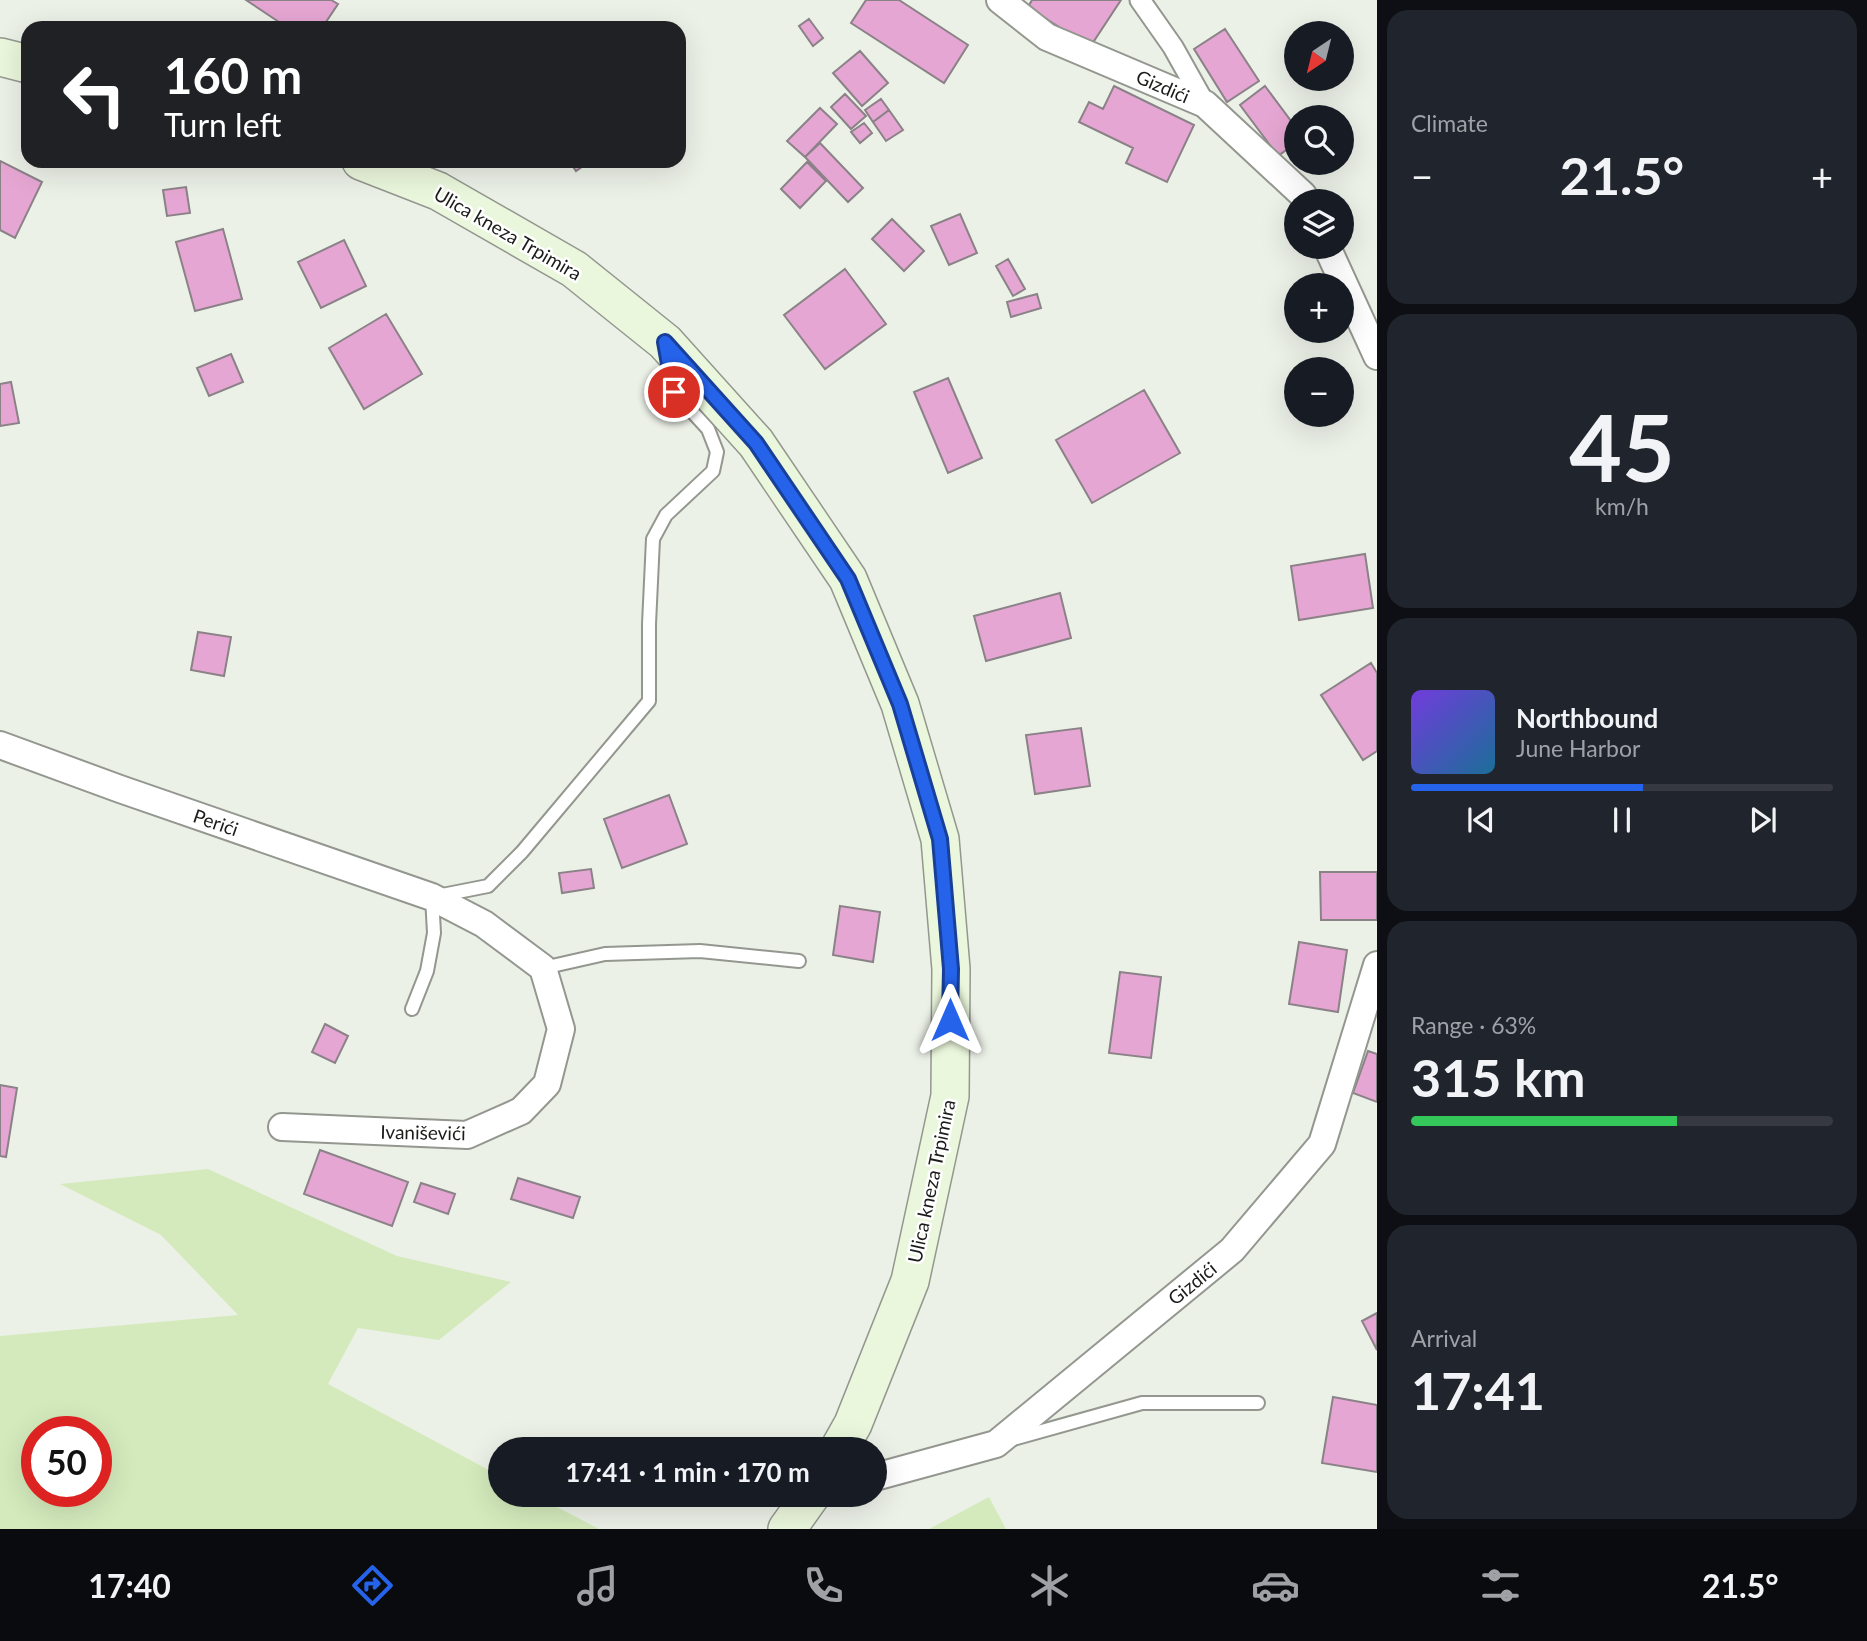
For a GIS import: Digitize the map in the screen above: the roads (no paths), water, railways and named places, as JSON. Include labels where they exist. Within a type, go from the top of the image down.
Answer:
[{"type":"main road","points":[[0,57],[21,62]]},
{"type":"main road","name":"Ulica kneza Trpimira","points":[[379,168],[438,191],[574,269],[665,342],[756,443],[848,579],[900,704],[940,839],[951,969],[950,1096],[910,1280],[846,1437]]},
{"type":"main road","points":[[787,1529],[803,1507]]},
{"type":"street","name":"Gizdići","points":[[1000,0],[1046,37],[1205,104],[1297,189]]},
{"type":"street","points":[[1140,0],[1173,47],[1205,104]]},
{"type":"street","points":[[1333,259],[1377,356]]},
{"type":"street","name":"Perići","points":[[0,745],[432,897]]},
{"type":"street","points":[[432,897],[484,924],[543,968]]},
{"type":"street","name":"Gizdići","points":[[887,1474],[996,1444],[1232,1250],[1322,1144],[1377,965]]},
{"type":"street","name":"Ivaniševići","points":[[282,1127],[467,1135],[521,1111],[547,1084],[561,1029],[543,968]]},
{"type":"lane","points":[[412,1009],[427,971],[432,946],[432,897],[488,886],[522,852],[649,701],[653,539],[666,515],[713,471],[717,452],[708,429],[674,392],[665,342]]},
{"type":"lane","points":[[543,968],[605,954],[700,951],[799,961]]},
{"type":"lane","points":[[996,1444],[1142,1403],[1258,1403]]}]
